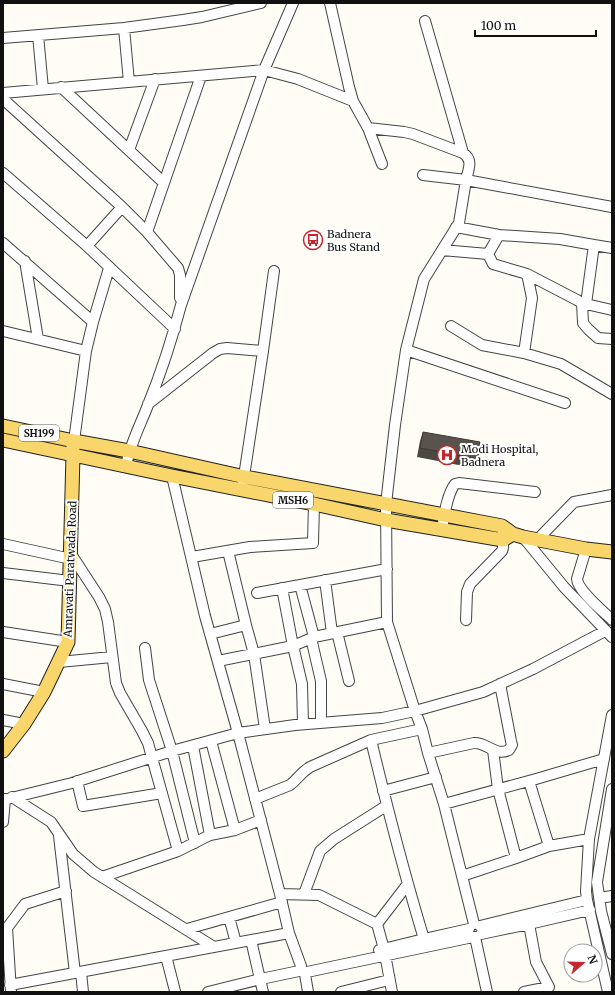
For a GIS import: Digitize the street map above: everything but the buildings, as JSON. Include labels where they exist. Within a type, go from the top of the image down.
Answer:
[{"type":"main road","name":"SH199","points":[[3,426],[74,441]]},
{"type":"main road","name":"SH199","points":[[3,440],[72,455]]},
{"type":"main road","name":"MSH6","points":[[74,441],[129,451],[245,477],[502,526],[513,537]]},
{"type":"main road","name":"Amravati Paratwada Road","points":[[3,751],[24,724],[44,692],[68,642],[72,455],[74,441]]},
{"type":"main road","name":"MSH6","points":[[72,455],[386,520],[442,529],[538,539],[586,549],[612,552]]},
{"type":"street","points":[[3,38],[124,28],[193,19],[261,3]]},
{"type":"street","points":[[126,466],[129,451],[175,330],[181,305],[264,70],[293,3]]},
{"type":"street","points":[[330,3],[353,100],[368,128],[382,164]]},
{"type":"street","points":[[425,21],[463,153]]},
{"type":"street","points":[[124,28],[129,82]]},
{"type":"street","points":[[38,35],[43,89]]},
{"type":"street","points":[[3,92],[264,70],[293,77],[353,100]]},
{"type":"street","points":[[147,232],[163,182],[201,76]]},
{"type":"street","points":[[129,150],[156,80]]},
{"type":"street","points":[[62,88],[163,182]]},
{"type":"street","points":[[3,99],[122,207],[147,232],[175,264],[179,271],[181,305]]},
{"type":"street","points":[[368,128],[413,134],[463,153],[469,158],[470,163],[459,223],[424,279],[406,350],[395,425],[386,504],[387,622],[444,804],[475,931],[487,992]]},
{"type":"street","points":[[3,173],[87,246],[175,330]]},
{"type":"street","points":[[423,175],[466,180],[612,207]]},
{"type":"street","points":[[87,246],[122,207]]},
{"type":"street","points":[[456,227],[499,235],[560,238],[612,248]]},
{"type":"street","points":[[488,254],[499,235]]},
{"type":"street","points":[[3,243],[93,322]]},
{"type":"street","points":[[594,245],[584,304],[584,323],[598,338],[612,339]]},
{"type":"street","points":[[442,250],[488,254]]},
{"type":"street","points":[[488,254],[493,264],[527,274],[584,304],[612,310]]},
{"type":"street","points":[[25,261],[38,339]]},
{"type":"street","points":[[74,441],[86,351],[109,268]]},
{"type":"street","points":[[242,490],[274,271]]},
{"type":"street","points":[[524,353],[532,298],[527,274]]},
{"type":"street","points":[[451,326],[482,344],[524,353],[561,364],[612,394]]},
{"type":"street","points":[[3,331],[86,351]]},
{"type":"street","points":[[148,404],[213,353],[227,348],[263,351]]},
{"type":"street","points":[[406,350],[565,403]]},
{"type":"street","points":[[172,476],[210,634],[261,820],[289,933],[304,970],[308,992]]},
{"type":"street","points":[[442,529],[444,515],[452,488],[455,484],[459,483],[535,492]]},
{"type":"street","points":[[538,539],[574,502],[612,495]]},
{"type":"street","points":[[192,557],[250,547],[313,543],[314,504]]},
{"type":"street","points":[[7,799],[77,781],[172,751],[238,733],[303,724],[382,718],[415,711],[483,692],[609,634],[513,537],[502,551],[470,584],[467,592],[466,620]]},
{"type":"street","points":[[3,544],[71,556],[99,597],[105,609],[108,622],[115,679],[118,688],[145,736],[178,852]]},
{"type":"street","points":[[586,549],[577,579],[578,582],[581,589],[612,620]]},
{"type":"street","points":[[228,551],[254,654],[265,729]]},
{"type":"street","points":[[257,593],[387,569]]},
{"type":"street","points":[[3,573],[70,581]]},
{"type":"street","points":[[325,580],[335,633],[349,681]]},
{"type":"street","points":[[563,587],[578,582]]},
{"type":"street","points":[[300,585],[313,638],[321,681],[321,723]]},
{"type":"street","points":[[282,588],[302,684],[303,724]]},
{"type":"street","points":[[218,661],[293,646],[313,638],[387,622]]},
{"type":"street","points":[[210,634],[246,625]]},
{"type":"street","points":[[3,632],[68,642]]},
{"type":"street","points":[[145,648],[151,685],[172,751],[195,843]]},
{"type":"street","points":[[59,662],[112,657]]},
{"type":"street","points":[[3,684],[44,692]]},
{"type":"street","points":[[428,753],[474,742],[482,744],[493,750],[503,752],[509,750],[512,745],[500,684]]},
{"type":"street","points":[[608,992],[586,890],[588,839],[612,715]]},
{"type":"street","points":[[3,720],[24,724]]},
{"type":"street","points":[[255,799],[290,786],[301,773],[310,767],[370,740],[422,730]]},
{"type":"street","points":[[370,740],[407,885],[424,939]]},
{"type":"street","points":[[211,741],[235,830]]},
{"type":"street","points":[[193,746],[210,835]]},
{"type":"street","points":[[493,750],[498,789],[516,858]]},
{"type":"street","points":[[444,804],[604,759]]},
{"type":"street","points":[[383,791],[436,777]]},
{"type":"street","points":[[77,781],[83,806],[162,793]]},
{"type":"street","points":[[529,781],[549,846]]},
{"type":"street","points":[[612,789],[597,882],[599,898],[612,954]]},
{"type":"street","points":[[3,822],[7,799]]},
{"type":"street","points":[[7,799],[51,822],[73,854],[94,872],[214,947]]},
{"type":"street","points":[[304,894],[320,851],[334,839],[386,806]]},
{"type":"street","points":[[102,877],[178,852],[210,835],[235,830],[261,820]]},
{"type":"street","points":[[59,834],[78,973],[84,992]]},
{"type":"street","points":[[462,876],[549,846],[588,839]]},
{"type":"street","points":[[377,924],[407,885]]},
{"type":"street","points":[[66,891],[25,904],[7,928],[5,946],[8,982],[78,973],[289,933]]},
{"type":"street","points":[[187,930],[229,917],[281,898],[304,894],[318,895],[377,924]]},
{"type":"street","points":[[599,898],[612,896]]},
{"type":"street","points":[[384,953],[424,939],[529,924],[589,905]]},
{"type":"street","points":[[208,992],[227,990],[261,979],[384,953],[589,905]]},
{"type":"street","points":[[229,917],[236,943]]},
{"type":"street","points":[[377,924],[392,992]]},
{"type":"street","points":[[524,992],[549,987],[536,962],[529,924]]},
{"type":"street","points":[[252,940],[263,992]]},
{"type":"street","points":[[166,956],[176,992]]},
{"type":"street","points":[[341,992],[390,980]]},
{"type":"place","name":"Badnera Bus Stand","points":[[313,240]]},
{"type":"place","name":"Modi Hospital, Badnera","points":[[447,455]]}]
